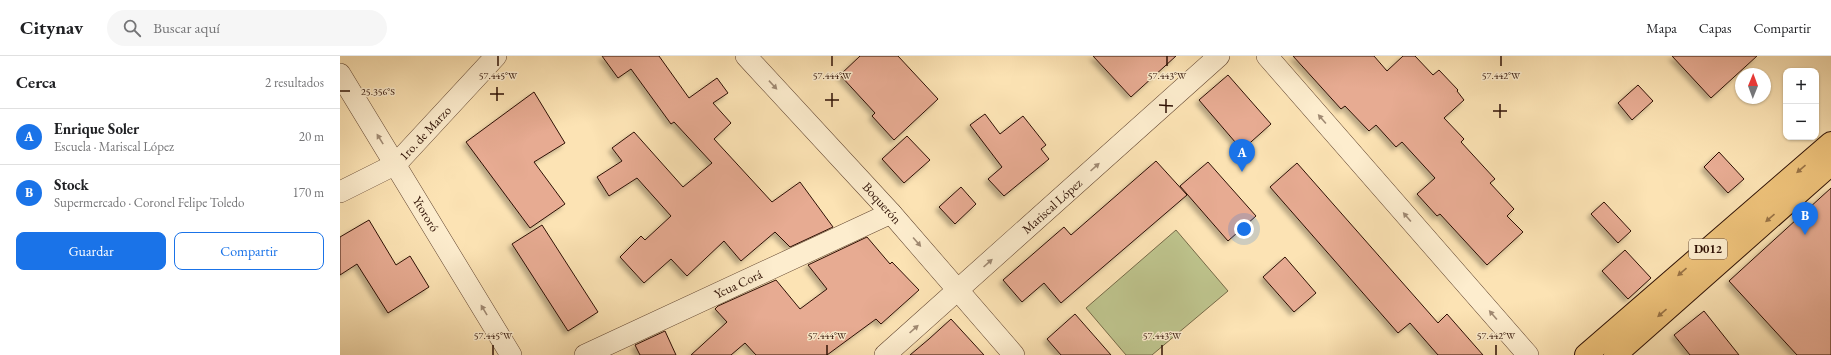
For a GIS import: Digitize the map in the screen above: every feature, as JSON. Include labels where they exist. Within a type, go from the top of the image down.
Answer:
[{"type":"main road","name":"D012","points":[[1586,355],[1831,143]]},
{"type":"main road","name":"D012","points":[[1615,355],[1831,164]]},
{"type":"street","name":"1ro. de Marzo","points":[[340,192],[396,164],[496,56]]},
{"type":"street","name":"Boquerón","points":[[746,56],[891,213],[959,289],[1014,355]]},
{"type":"street","name":"Mariscal López","points":[[885,355],[1219,56]]},
{"type":"street","points":[[1267,56],[1528,355]]},
{"type":"street","name":"Ytororó","points":[[340,74],[511,355]]},
{"type":"street","name":"Ycua Corá","points":[[585,355],[891,213]]},
{"type":"green space","points":[[1176,230],[1228,291],[1152,355],[1126,355],[1086,308]]},
{"type":"building","points":[[602,56],[659,56],[689,98],[717,78],[728,93],[713,103],[731,123],[714,139],[772,202],[800,182],[833,227],[790,247],[775,232],[741,261],[724,241],[687,276],[671,259],[644,283],[620,257],[641,236],[645,240],[671,216],[637,178],[609,196],[597,177],[622,161],[612,148],[634,132],[683,187],[712,163],[674,122],[671,124],[631,69],[618,78]]},
{"type":"building","points":[[860,56],[898,56],[938,99],[894,140],[872,116],[875,113],[840,75]]},
{"type":"building","points":[[1093,56],[1176,56],[1131,97]]},
{"type":"building","points":[[1293,56],[1374,56],[1387,71],[1403,56],[1415,56],[1433,75],[1439,70],[1458,90],[1457,91],[1464,100],[1444,118],[1464,139],[1461,142],[1495,179],[1490,183],[1514,209],[1507,216],[1523,232],[1487,265],[1440,214],[1437,216],[1417,194],[1435,178],[1402,142],[1396,147],[1376,125],[1369,131],[1345,106],[1341,109]]},
{"type":"building","points":[[1672,56],[1757,56],[1744,68],[1735,68],[1735,76],[1711,98]]},
{"type":"building","points":[[1228,75],[1271,124],[1242,150],[1199,100]]},
{"type":"building","points":[[1638,85],[1653,101],[1632,120],[1618,103]]},
{"type":"building","points":[[534,92],[565,143],[534,162],[565,204],[530,228],[466,142]]},
{"type":"building","points":[[985,114],[1000,134],[1023,116],[1046,145],[1041,149],[1049,159],[1004,196],[988,179],[1002,167],[970,125]]},
{"type":"building","points":[[907,136],[930,160],[904,183],[882,159]]},
{"type":"building","points":[[1719,152],[1744,179],[1728,193],[1704,167]]},
{"type":"building","points":[[1156,161],[1187,195],[1061,303],[1044,283],[1022,302],[1003,280],[1064,227],[1071,235]]},
{"type":"building","points":[[1208,162],[1256,216],[1228,241],[1180,186]]},
{"type":"building","points":[[1297,163],[1438,323],[1447,314],[1483,355],[1438,355],[1410,323],[1398,333],[1270,187]]},
{"type":"building","points":[[961,187],[976,204],[955,224],[939,207]]},
{"type":"building","points":[[1831,188],[1831,355],[1797,355],[1729,281]]},
{"type":"building","points":[[1604,202],[1631,231],[1618,243],[1591,214]]},
{"type":"building","points":[[369,220],[396,265],[410,256],[429,287],[388,313],[357,264],[340,275],[340,237]]},
{"type":"building","points":[[542,225],[598,312],[568,331],[512,244]]},
{"type":"building","points":[[867,237],[890,264],[892,262],[919,290],[881,324],[876,319],[827,355],[756,355],[745,343],[731,355],[691,355],[727,322],[715,309],[718,306],[776,280],[800,309],[827,289],[808,265]]},
{"type":"building","points":[[1625,250],[1651,278],[1628,299],[1602,271]]},
{"type":"building","points":[[1285,257],[1316,293],[1294,312],[1263,277]]},
{"type":"building","points":[[1704,311],[1739,355],[1690,355],[1674,335]]},
{"type":"building","points":[[1075,314],[1111,355],[1061,355],[1047,339]]},
{"type":"building","points":[[951,319],[984,355],[910,355],[929,339]]},
{"type":"building","points":[[665,331],[676,355],[640,355],[635,345]]},
{"type":"place","name":"Enrique Soler","points":[[1242,172]]},
{"type":"place","name":"Stock","points":[[1805,235]]}]
